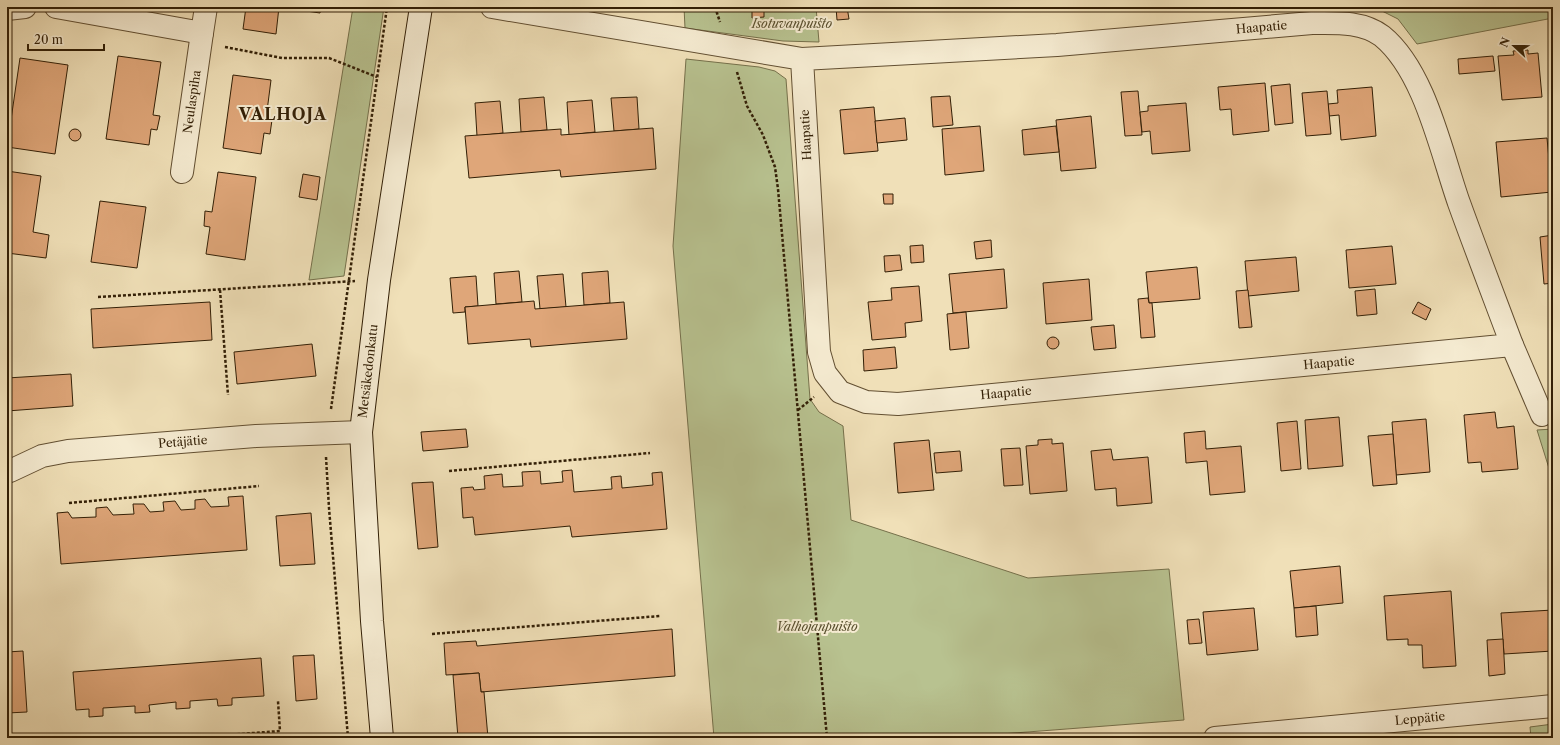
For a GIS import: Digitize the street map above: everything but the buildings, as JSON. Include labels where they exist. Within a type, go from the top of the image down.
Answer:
[{"type":"street","points":[[7,9],[25,7]]},
{"type":"street","points":[[56,7],[201,37]]},
{"type":"street","name":"Neulaspiha","points":[[182,172],[206,7]]},
{"type":"street","name":"Metsäkedonkatu","points":[[382,738],[371,613],[361,432],[379,280],[421,7]]},
{"type":"street","name":"Haapatie","points":[[492,7],[802,59],[1057,44],[1312,23],[1345,23],[1371,29],[1397,50],[1409,70],[1426,106],[1459,202],[1512,345],[1542,415]]},
{"type":"street","name":"Haapatie","points":[[802,59],[819,352],[826,373],[840,392],[866,402],[898,404],[1512,345]]},
{"type":"street","name":"Petäjätie","points":[[10,471],[42,456],[68,451],[256,436],[361,432]]},
{"type":"street","name":"Leppätie","points":[[1215,738],[1553,706]]},
{"type":"path","points":[[715,7],[747,106],[763,135],[775,167],[827,738]]},
{"type":"path","points":[[201,37],[239,51],[282,58],[329,58],[377,77]]},
{"type":"path","points":[[98,297],[379,280]]},
{"type":"path","points":[[220,290],[228,395]]},
{"type":"path","points":[[449,472],[650,453]]},
{"type":"path","points":[[69,503],[259,486]]},
{"type":"path","points":[[432,634],[660,616]]},
{"type":"path","points":[[187,738],[280,730],[278,701]]},
{"type":"green space","points":[[353,7],[384,7],[344,276],[309,280]]},
{"type":"green space","name":"Isotuvanpuisto","points":[[684,7],[816,7],[819,42],[783,41],[685,28]]},
{"type":"green space","points":[[1374,7],[1553,7],[1553,18],[1417,44],[1398,19]]},
{"type":"green space","name":"Valhojanpuisto","points":[[686,59],[759,67],[775,71],[786,79],[810,399],[819,412],[843,426],[851,520],[1028,578],[1169,569],[1184,720],[949,738],[714,738],[673,246]]},
{"type":"green space","points":[[1553,429],[1553,481],[1537,430]]},
{"type":"green space","points":[[1553,724],[1553,738],[1531,738],[1530,727]]},
{"type":"district","name":"VALHOJA","points":[[283,114]]}]
